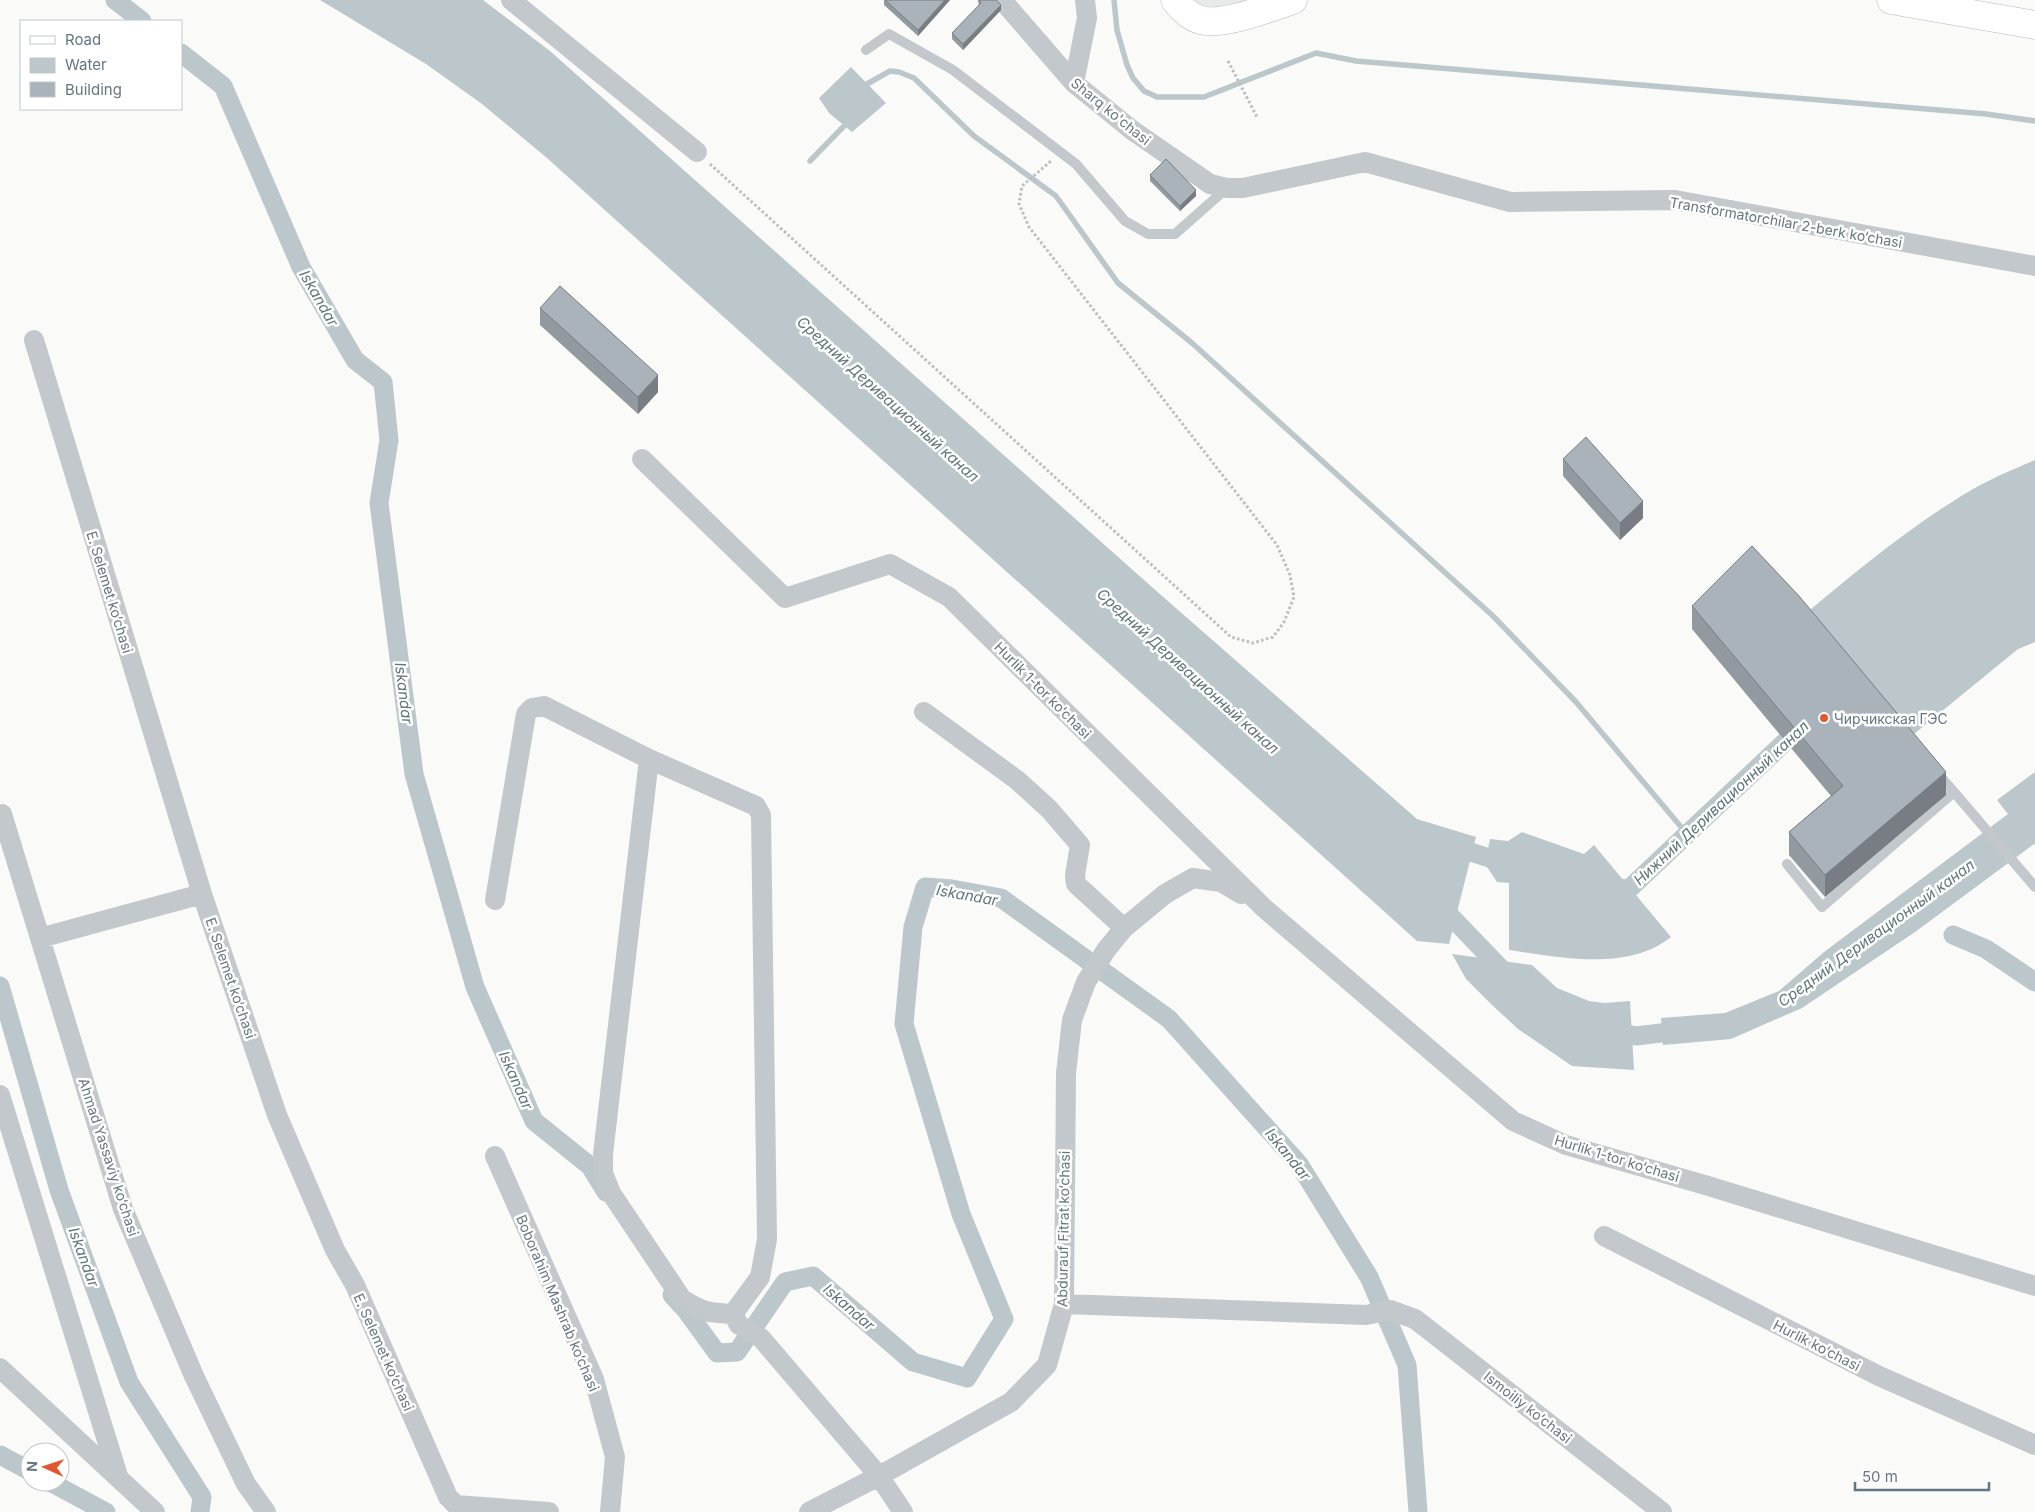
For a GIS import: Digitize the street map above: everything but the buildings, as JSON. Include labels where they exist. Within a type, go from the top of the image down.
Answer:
[{"type":"street","points":[[511,0],[697,152]]},
{"type":"street","name":"Sharq ko'chasi","points":[[1002,0],[1074,83],[1132,130],[1210,184],[1235,188]]},
{"type":"street","points":[[1074,83],[1087,18],[1086,0]]},
{"type":"street","points":[[1175,0],[1190,14],[1209,22],[1232,18],[1293,0]]},
{"type":"street","points":[[1891,0],[2035,25]]},
{"type":"street","name":"Transformatorchilar 2-berk ko‘chasi","points":[[1235,188],[1365,162],[1510,202],[1675,200],[2035,266]]},
{"type":"street","name":"E. Selemet ko‘chasi","points":[[34,340],[202,894],[277,1115],[335,1250],[355,1285],[448,1497],[456,1506],[548,1512]]},
{"type":"street","name":"Hurlik 1-tor ko‘chasi","points":[[642,459],[786,598],[890,564],[949,597],[1264,908],[1513,1121],[1566,1145],[1705,1185],[2035,1286]]},
{"type":"street","points":[[495,900],[526,714],[532,708],[544,706],[649,759],[756,806],[761,815],[767,1239],[760,1277],[736,1320]]},
{"type":"street","points":[[924,712],[1017,780],[1050,809],[1080,844],[1075,874],[1076,884],[1124,928]]},
{"type":"street","points":[[649,759],[602,1154],[603,1173],[611,1193],[682,1299],[699,1310],[736,1320],[761,1338],[879,1476],[904,1512]]},
{"type":"street","name":"Ahmad Yassaviy ko‘chasi","points":[[2,814],[123,1209],[203,1394],[246,1484],[266,1512]]},
{"type":"street","name":"Hurlik 1-tor ko‘chasi","points":[[1106,950],[1124,928],[1165,894],[1193,878],[1221,882],[1264,908]]},
{"type":"street","points":[[40,938],[202,894]]},
{"type":"street","name":"Abdurauf Fitrat ko‘chasi","points":[[809,1512],[879,1476],[1011,1402],[1047,1365],[1064,1304],[1066,1073],[1072,1020],[1086,982],[1106,950]]},
{"type":"street","points":[[0,1095],[118,1476]]},
{"type":"street","name":"Boborahim Mashrab ko‘chasi","points":[[495,1156],[594,1379],[615,1457],[610,1512]]},
{"type":"street","name":"Hurlik ko‘chasi","points":[[1604,1236],[1878,1376],[2035,1445]]},
{"type":"street","name":"Ismoiliy ko‘chasi","points":[[1064,1304],[1366,1315],[1390,1310],[1415,1319],[1662,1512]]},
{"type":"street","points":[[0,1368],[155,1512]]},
{"type":"lane","points":[[866,50],[889,34],[953,70],[1076,164],[1125,222],[1148,234],[1175,234],[1235,188]]},
{"type":"lane","points":[[1930,765],[2035,887]]},
{"type":"lane","points":[[1787,864],[1822,907],[1954,792]]},
{"type":"path","points":[[1228,61],[1257,117]]},
{"type":"path","points":[[697,152],[1231,637],[1253,643],[1274,637],[1284,622],[1294,597],[1290,574],[1277,545],[1029,227],[1019,204],[1022,186],[1046,165]]},
{"type":"shaded area","points":[[1191,0],[1252,0],[1220,8],[1191,3]]},
{"type":"water","name":"Средний Деривационный канал","points":[[320,0],[483,0],[550,51],[1153,588],[1417,819],[1476,837],[1449,944],[1417,941],[547,158],[482,104],[426,64]]},
{"type":"water","points":[[851,67],[886,103],[852,132],[829,113],[819,98]]},
{"type":"water","points":[[2035,460],[2035,642],[2018,649],[1903,743],[1799,619],[1920,523],[1980,485]]},
{"type":"water","points":[[2035,772],[2035,844],[1915,932],[1802,1008],[1731,1039],[1663,1045],[1661,1018],[1725,1013],[1779,991],[1824,952],[2008,814],[1997,800]]},
{"type":"water","points":[[1522,832],[1584,854],[1594,845],[1671,937],[1653,948],[1634,955],[1614,958],[1571,958],[1509,950],[1509,883],[1497,882],[1485,864],[1490,839],[1508,841]]},
{"type":"water","points":[[1452,954],[1532,965],[1557,988],[1589,1001],[1604,1003],[1630,1001],[1634,1070],[1572,1066],[1518,1029],[1491,1004],[1466,979]]},
{"type":"waterway","name":"Iskandar","points":[[115,0],[141,20]]},
{"type":"waterway","points":[[1114,0],[1117,30],[1127,65],[1133,78],[1144,91],[1157,97],[1204,97],[1316,53],[1356,61],[1986,114],[2035,121]]},
{"type":"waterway","name":"Iskandar","points":[[182,54],[223,86],[301,267],[355,360],[383,382],[389,440],[379,503],[414,774],[475,987],[534,1121],[590,1166],[606,1192]]},
{"type":"waterway","points":[[864,90],[867,84],[890,71],[899,72],[914,78],[974,136],[1056,196],[1118,283],[1192,343],[1493,616],[1576,702],[1687,834]]},
{"type":"waterway","points":[[810,161],[844,126],[847,120]]},
{"type":"waterway","name":"Нижний Деривационный канал","points":[[1605,887],[1629,889],[1804,724]]},
{"type":"waterway","name":"Нижний Деривационный канал","points":[[1449,845],[1511,865]]},
{"type":"waterway","name":"Iskandar","points":[[672,1295],[685,1309],[717,1353],[737,1352],[785,1282],[813,1276],[913,1362],[967,1378],[1004,1319],[961,1214],[904,1024],[913,927],[925,887],[952,889],[1001,898],[1169,1019],[1299,1164],[1369,1277],[1407,1365],[1418,1512]]},
{"type":"waterway","name":"Средний Деривационный канал","points":[[1437,902],[1510,978]]},
{"type":"waterway","points":[[1953,935],[1986,949],[2035,982]]},
{"type":"waterway","name":"Iskandar","points":[[0,986],[59,1190],[129,1382],[202,1497],[200,1512]]},
{"type":"waterway","name":"Средний Деривационный канал","points":[[1608,1030],[1636,1036],[1686,1030]]},
{"type":"waterway","name":"Iskandar","points":[[0,1455],[20,1466]]},
{"type":"waterway","name":"Iskandar","points":[[69,1492],[106,1512]]},
{"type":"place","name":"Чирчикская ГЭС","points":[[1824,718]]}]
